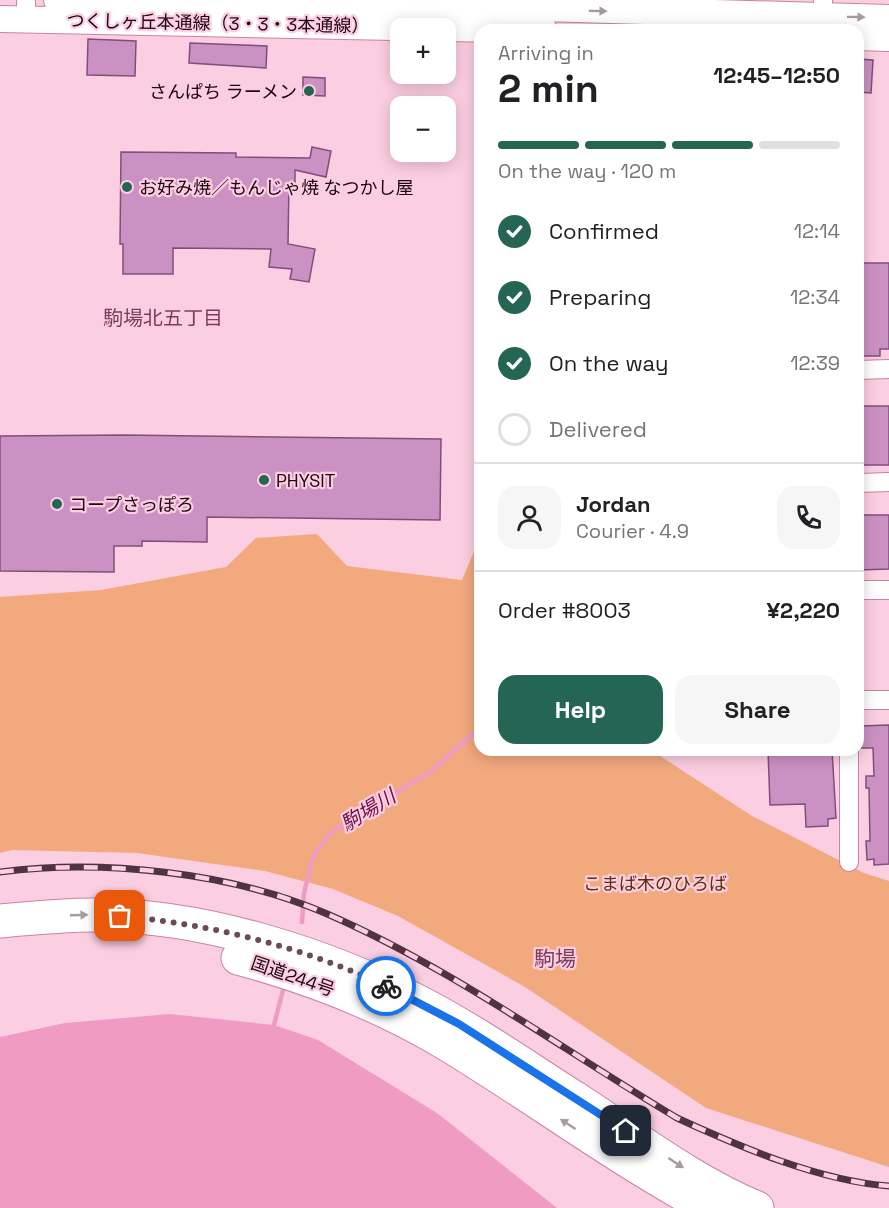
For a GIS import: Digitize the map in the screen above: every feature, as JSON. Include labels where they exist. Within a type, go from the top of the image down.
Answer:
[{"type":"highway","name":"国道244号","points":[[0,921],[97,915],[144,918],[232,934],[327,962],[371,979],[459,1024],[699,1178],[757,1208]]},
{"type":"highway","name":"国道244号","points":[[0,942],[58,937],[162,943],[220,953],[320,985],[362,1002],[443,1043],[645,1174],[708,1208]]},
{"type":"street","name":"つくしヶ丘本通線（3・3・3本通線）","points":[[57,0],[280,9]]},
{"type":"street","name":"つくしヶ丘本通線（3・3・3本通線）","points":[[0,19],[26,10],[280,9],[421,11],[553,18],[788,23],[823,15],[889,18]]},
{"type":"street","points":[[864,38],[889,38]]},
{"type":"street","points":[[864,370],[889,369]]},
{"type":"street","points":[[864,483],[889,482]]},
{"type":"street","points":[[864,590],[889,590]]},
{"type":"street","points":[[864,700],[889,700]]},
{"type":"street","points":[[849,756],[849,862]]},
{"type":"green space","name":"こまば木のひろば","points":[[317,534],[347,566],[462,580],[474,551],[474,756],[660,756],[752,816],[864,873],[889,881],[889,1167],[706,1108],[525,987],[398,916],[333,889],[265,871],[137,853],[12,850],[0,853],[0,597],[101,590],[226,567],[256,538]]},
{"type":"shaded area","points":[[170,1014],[274,1025],[318,1040],[437,1113],[557,1208],[0,1208],[0,1037],[65,1023]]},
{"type":"building","points":[[88,39],[136,41],[135,76],[87,75]]},
{"type":"building","points":[[190,43],[267,46],[266,68],[189,63]]},
{"type":"building","points":[[864,59],[873,60],[871,93],[864,92]]},
{"type":"building","points":[[303,77],[325,78],[325,96],[303,95]]},
{"type":"building","points":[[312,147],[331,151],[326,177],[295,170],[295,182],[289,182],[288,244],[315,249],[309,282],[290,279],[292,269],[269,267],[271,249],[173,248],[173,274],[123,274],[123,244],[120,244],[121,152],[236,153],[236,157],[310,158]]},
{"type":"building","points":[[864,263],[889,263],[889,349],[880,349],[880,356],[864,356]]},
{"type":"building","points":[[864,406],[889,406],[889,465],[864,465]]},
{"type":"building","points":[[124,435],[441,439],[440,520],[207,517],[207,542],[142,541],[142,546],[114,546],[114,572],[0,571],[0,436]]},
{"type":"building","points":[[864,515],[889,515],[889,569],[864,570]]},
{"type":"building","points":[[889,725],[889,864],[874,865],[874,859],[867,860],[866,841],[870,841],[869,788],[866,788],[866,776],[874,776],[873,748],[864,748],[864,726]]},
{"type":"building","points":[[768,756],[832,756],[836,818],[828,819],[828,826],[806,827],[805,804],[770,805]]},
{"type":"waterway","name":"駒場川","points":[[302,922],[304,893],[313,857],[329,834],[431,771],[474,733]]},
{"type":"waterway","name":"駒場川","points":[[274,1025],[283,990]]},
{"type":"railway","points":[[0,872],[39,868],[123,868],[207,879],[248,887],[288,899],[371,934],[416,958],[504,1009],[677,1118],[754,1151],[808,1170],[863,1183],[889,1186]]},
{"type":"way so far","points":[[120,916],[184,924],[273,944],[327,962],[386,986]]},
{"type":"place","name":"さんぱち ラーメン","points":[[309,91]]},
{"type":"place","name":"お好み焼／もんじゃ焼 なつかし屋","points":[[127,187]]},
{"type":"place","name":"PHYSIT","points":[[264,480]]},
{"type":"place","name":"コープさっぽろ","points":[[57,504]]},
{"type":"district","name":"駒場北五丁目","points":[[163,318]]},
{"type":"district","name":"駒場","points":[[555,958]]},
{"type":"route","points":[[386,986],[459,1024],[626,1131]]}]
